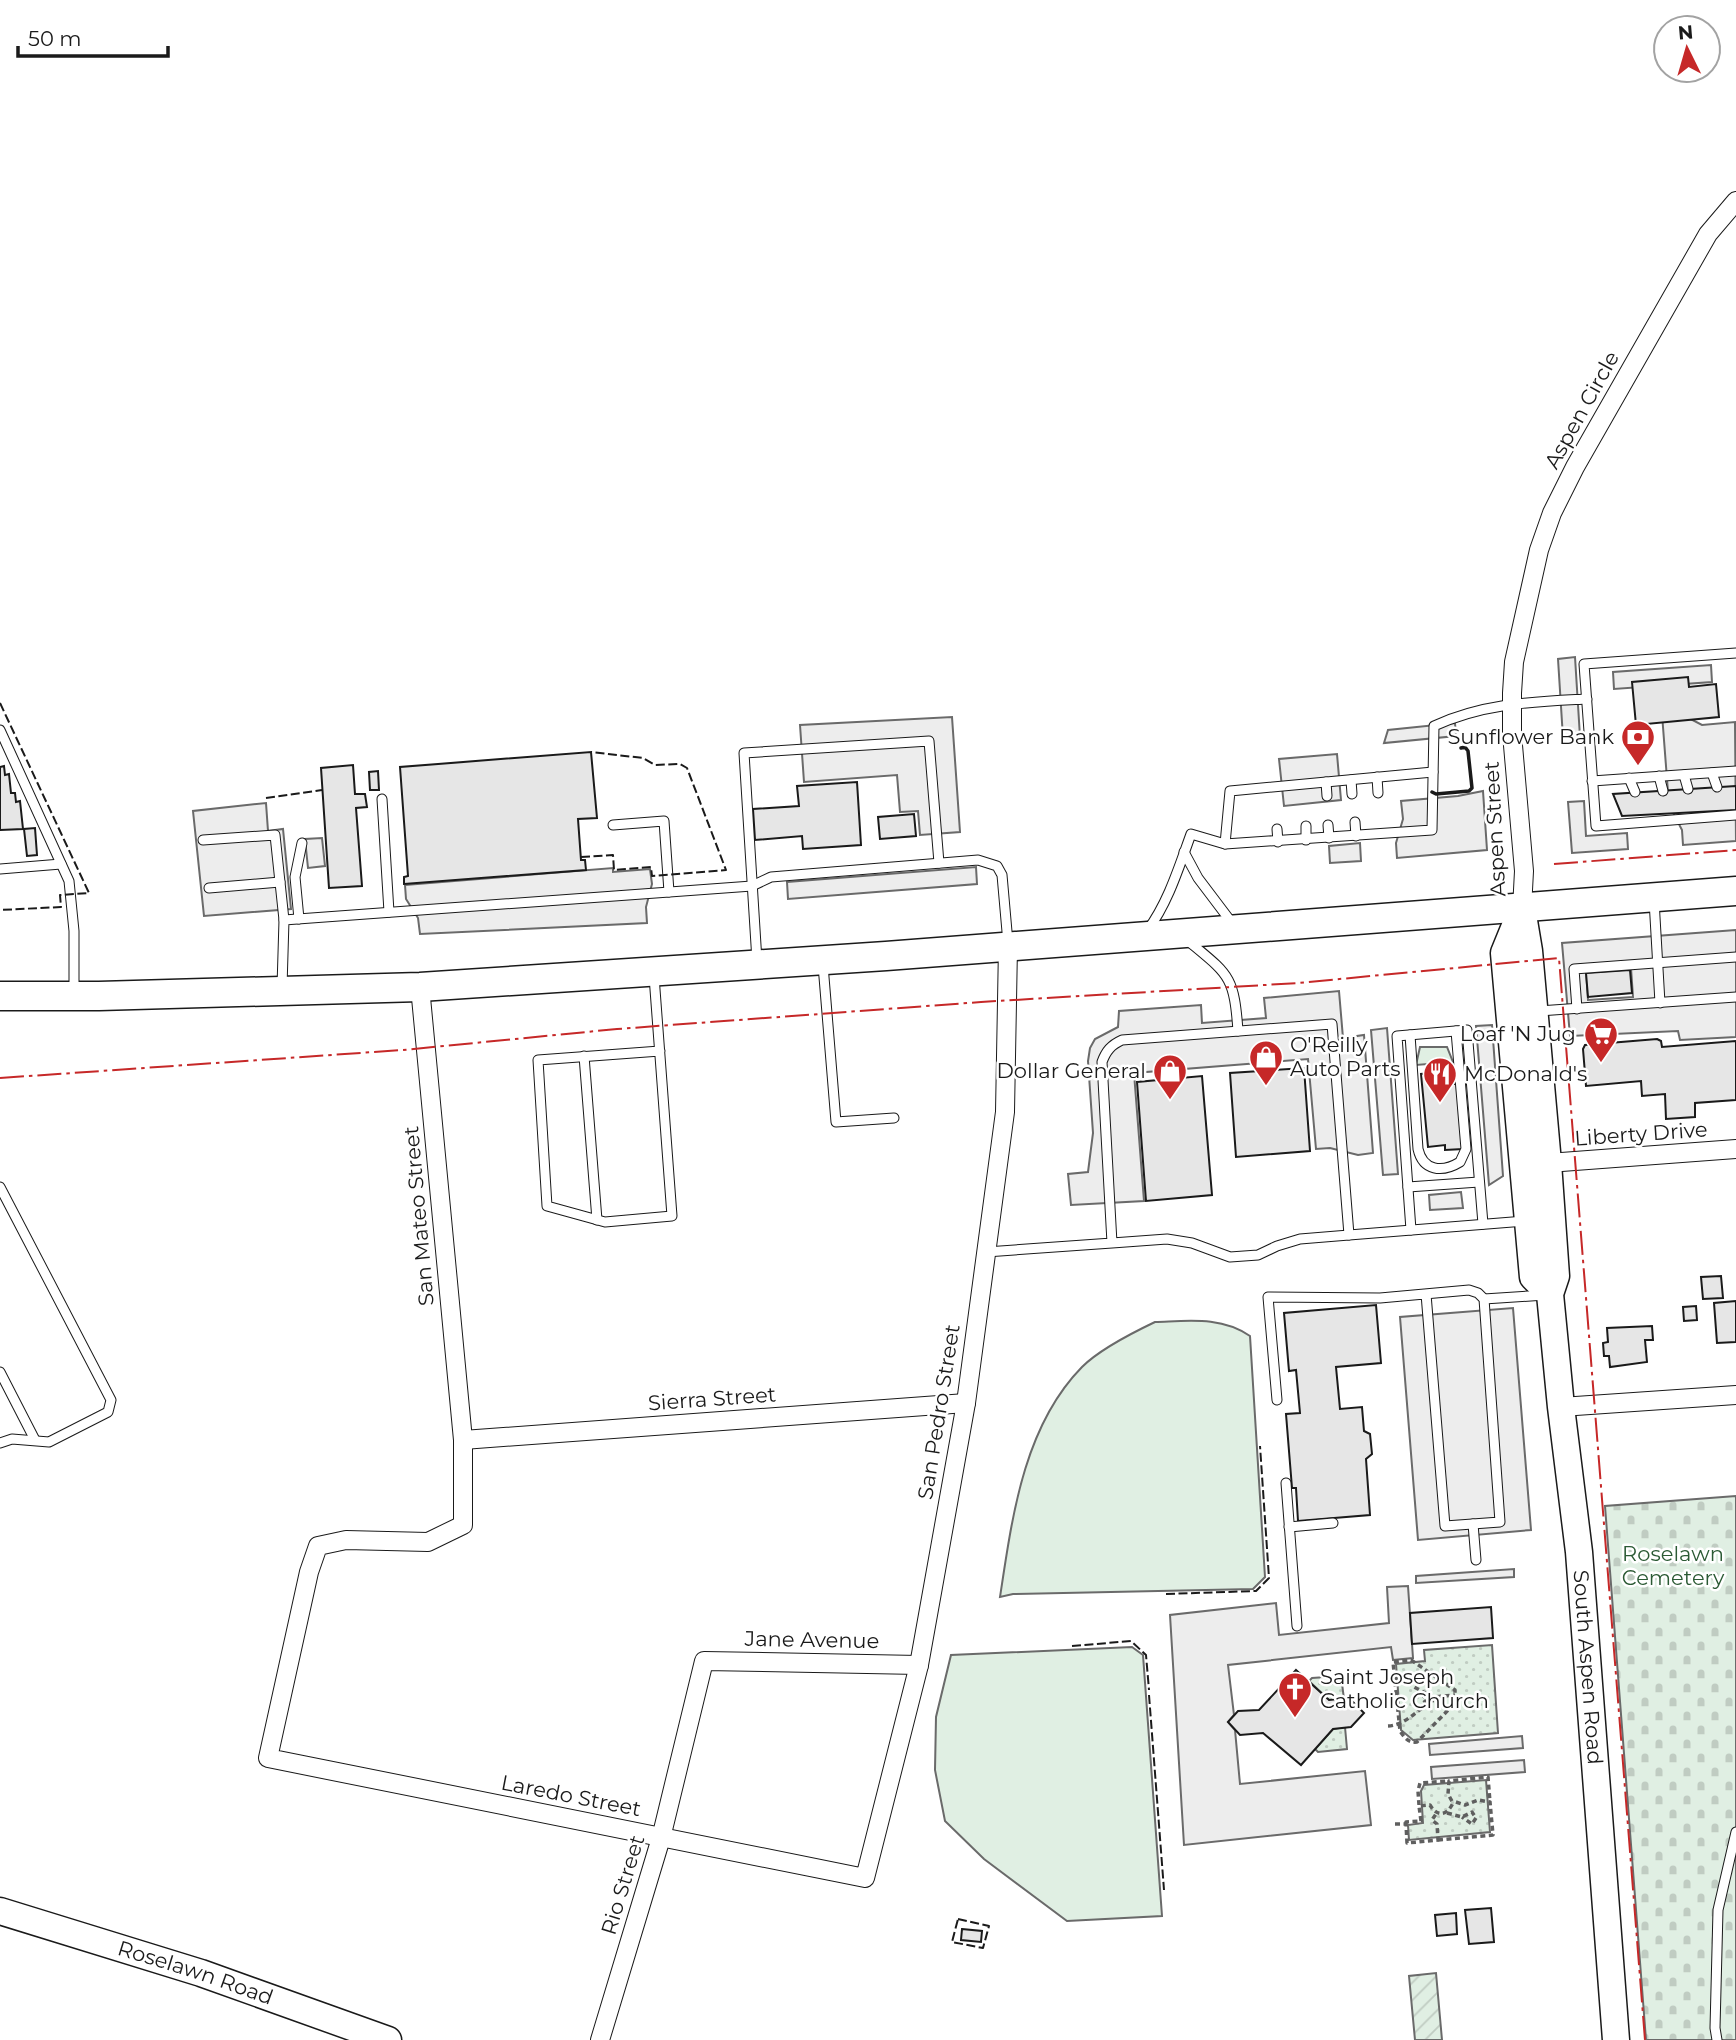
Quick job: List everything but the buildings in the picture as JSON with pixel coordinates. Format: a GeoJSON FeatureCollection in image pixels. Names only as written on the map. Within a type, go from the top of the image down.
{"type":"FeatureCollection","features":[{"type":"Feature","properties":{"kind":"main road"},"geometry":{"type":"LineString","coordinates":[[0,996],[420,987],[1522,909],[1736,891]]}},
{"type":"Feature","properties":{"kind":"street","name":"Aspen Circle"},"geometry":{"type":"LineString","coordinates":[[1514,663],[1539,550],[1552,513],[1575,467],[1708,234],[1736,201]]}},
{"type":"Feature","properties":{"kind":"street","name":"Aspen Street"},"geometry":{"type":"LineString","coordinates":[[1514,663],[1512,704],[1524,871],[1522,909]]}},
{"type":"Feature","properties":{"kind":"street","name":"South Aspen Road"},"geometry":{"type":"LineString","coordinates":[[1522,909],[1529,951],[1548,1163],[1540,1220]]}},
{"type":"Feature","properties":{"kind":"street","name":"South Aspen Road"},"geometry":{"type":"LineString","coordinates":[[1522,909],[1504,953],[1540,1220],[1556,1276],[1550,1294],[1560,1407],[1579,1552],[1616,2040]]}},
{"type":"Feature","properties":{"kind":"street","name":"San Pedro Street"},"geometry":{"type":"LineString","coordinates":[[864,1878],[919,1665],[966,1403],[1005,1112],[1008,946]]}},
{"type":"Feature","properties":{"kind":"street","name":"San Mateo Street"},"geometry":{"type":"LineString","coordinates":[[268,1758],[309,1572],[318,1546],[346,1540],[428,1542],[463,1525],[463,1440],[420,987]]}},
{"type":"Feature","properties":{"kind":"street","name":"Liberty Drive"},"geometry":{"type":"LineString","coordinates":[[1548,1163],[1736,1149]]}},
{"type":"Feature","properties":{"kind":"street"},"geometry":{"type":"LineString","coordinates":[[1560,1407],[1736,1395]]}},
{"type":"Feature","properties":{"kind":"street","name":"Sierra Street"},"geometry":{"type":"LineString","coordinates":[[463,1440],[966,1403]]}},
{"type":"Feature","properties":{"kind":"street","name":"Jane Avenue"},"geometry":{"type":"LineString","coordinates":[[704,1661],[919,1665]]}},
{"type":"Feature","properties":{"kind":"street","name":"Rio Street"},"geometry":{"type":"LineString","coordinates":[[600,2040],[661,1838],[704,1661]]}},
{"type":"Feature","properties":{"kind":"street","name":"Laredo Street"},"geometry":{"type":"LineString","coordinates":[[268,1758],[864,1878]]}},
{"type":"Feature","properties":{"kind":"street","name":"Roselawn Road"},"geometry":{"type":"LineString","coordinates":[[0,1910],[201,1973],[388,2040]]}},
{"type":"Feature","properties":{"kind":"lane"},"geometry":{"type":"LineString","coordinates":[[1729,814],[1647,818],[1596,825],[1584,664],[1736,653]]}},
{"type":"Feature","properties":{"kind":"lane"},"geometry":{"type":"LineString","coordinates":[[1144,935],[1157,918],[1191,834],[1226,844],[1432,830],[1434,726],[1462,713],[1512,704],[1587,699]]}},
{"type":"Feature","properties":{"kind":"lane"},"geometry":{"type":"LineString","coordinates":[[0,730],[69,881],[74,931],[74,996]]}},
{"type":"Feature","properties":{"kind":"lane"},"geometry":{"type":"LineString","coordinates":[[757,964],[744,753],[929,741],[939,863]]}},
{"type":"Feature","properties":{"kind":"lane"},"geometry":{"type":"LineString","coordinates":[[1592,781],[1736,771]]}},
{"type":"Feature","properties":{"kind":"lane"},"geometry":{"type":"LineString","coordinates":[[1226,844],[1230,791],[1433,772]]}},
{"type":"Feature","properties":{"kind":"lane"},"geometry":{"type":"LineString","coordinates":[[1712,773],[1717,787]]}},
{"type":"Feature","properties":{"kind":"lane"},"geometry":{"type":"LineString","coordinates":[[1684,775],[1688,789]]}},
{"type":"Feature","properties":{"kind":"lane"},"geometry":{"type":"LineString","coordinates":[[1658,776],[1663,790]]}},
{"type":"Feature","properties":{"kind":"lane"},"geometry":{"type":"LineString","coordinates":[[1377,777],[1378,793]]}},
{"type":"Feature","properties":{"kind":"lane"},"geometry":{"type":"LineString","coordinates":[[1629,778],[1635,792]]}},
{"type":"Feature","properties":{"kind":"lane"},"geometry":{"type":"LineString","coordinates":[[1351,780],[1352,794]]}},
{"type":"Feature","properties":{"kind":"lane"},"geometry":{"type":"LineString","coordinates":[[1326,782],[1327,796]]}},
{"type":"Feature","properties":{"kind":"lane"},"geometry":{"type":"LineString","coordinates":[[1305,784],[1305,797]]}},
{"type":"Feature","properties":{"kind":"lane"},"geometry":{"type":"LineString","coordinates":[[1274,787],[1275,800]]}},
{"type":"Feature","properties":{"kind":"lane"},"geometry":{"type":"LineString","coordinates":[[382,799],[389,912]]}},
{"type":"Feature","properties":{"kind":"lane"},"geometry":{"type":"LineString","coordinates":[[613,825],[664,821],[669,892]]}},
{"type":"Feature","properties":{"kind":"lane"},"geometry":{"type":"LineString","coordinates":[[1355,822],[1356,836]]}},
{"type":"Feature","properties":{"kind":"lane"},"geometry":{"type":"LineString","coordinates":[[1378,822],[1378,834]]}},
{"type":"Feature","properties":{"kind":"lane"},"geometry":{"type":"LineString","coordinates":[[1328,824],[1329,838]]}},
{"type":"Feature","properties":{"kind":"lane"},"geometry":{"type":"LineString","coordinates":[[1306,827],[1306,840]]}},
{"type":"Feature","properties":{"kind":"lane"},"geometry":{"type":"LineString","coordinates":[[1277,829],[1278,842]]}},
{"type":"Feature","properties":{"kind":"lane"},"geometry":{"type":"LineString","coordinates":[[203,840],[275,835],[284,920],[282,992]]}},
{"type":"Feature","properties":{"kind":"lane"},"geometry":{"type":"LineString","coordinates":[[299,919],[295,877],[302,843]]}},
{"type":"Feature","properties":{"kind":"lane"},"geometry":{"type":"LineString","coordinates":[[1184,852],[1198,878],[1238,929]]}},
{"type":"Feature","properties":{"kind":"lane"},"geometry":{"type":"LineString","coordinates":[[284,920],[752,886],[771,877],[978,860],[989,861],[997,866],[1002,875],[1008,946]]}},
{"type":"Feature","properties":{"kind":"lane"},"geometry":{"type":"LineString","coordinates":[[0,869],[61,864]]}},
{"type":"Feature","properties":{"kind":"lane"},"geometry":{"type":"LineString","coordinates":[[209,888],[280,883]]}},
{"type":"Feature","properties":{"kind":"lane"},"geometry":{"type":"LineString","coordinates":[[1654,897],[1660,1003]]}},
{"type":"Feature","properties":{"kind":"lane"},"geometry":{"type":"LineString","coordinates":[[1178,932],[1222,969],[1231,983],[1236,1002],[1238,1031]]}},
{"type":"Feature","properties":{"kind":"lane"},"geometry":{"type":"LineString","coordinates":[[1577,1009],[1574,969],[1736,957]]}},
{"type":"Feature","properties":{"kind":"lane"},"geometry":{"type":"LineString","coordinates":[[822,960],[835,1122],[894,1118]]}},
{"type":"Feature","properties":{"kind":"lane"},"geometry":{"type":"LineString","coordinates":[[654,971],[660,1051],[672,1216],[605,1222],[547,1206],[538,1059],[660,1051]]}},
{"type":"Feature","properties":{"kind":"lane"},"geometry":{"type":"LineString","coordinates":[[1535,1012],[1736,997]]}},
{"type":"Feature","properties":{"kind":"lane"},"geometry":{"type":"LineString","coordinates":[[1112,1243],[1102,1062],[1112,1045],[1122,1041],[1332,1024],[1349,1235]]}},
{"type":"Feature","properties":{"kind":"lane"},"geometry":{"type":"LineString","coordinates":[[1411,1230],[1397,1036],[1467,1030],[1483,1224]]}},
{"type":"Feature","properties":{"kind":"lane"},"geometry":{"type":"LineString","coordinates":[[1410,1035],[1420,1158],[1432,1168],[1442,1170],[1460,1162],[1466,1149],[1457,1031]]}},
{"type":"Feature","properties":{"kind":"lane"},"geometry":{"type":"LineString","coordinates":[[584,1056],[597,1220]]}},
{"type":"Feature","properties":{"kind":"lane"},"geometry":{"type":"LineString","coordinates":[[1408,1187],[1479,1182]]}},
{"type":"Feature","properties":{"kind":"lane"},"geometry":{"type":"LineString","coordinates":[[0,1187],[111,1400],[108,1412],[49,1442],[12,1438],[0,1443]]}},
{"type":"Feature","properties":{"kind":"lane"},"geometry":{"type":"LineString","coordinates":[[986,1252],[1167,1238],[1192,1243],[1230,1257],[1258,1255],[1300,1239],[1540,1220]]}},
{"type":"Feature","properties":{"kind":"lane"},"geometry":{"type":"LineString","coordinates":[[1277,1400],[1269,1297],[1380,1298],[1469,1290],[1478,1293],[1484,1299],[1500,1522],[1445,1526],[1426,1294]]}},
{"type":"Feature","properties":{"kind":"lane"},"geometry":{"type":"LineString","coordinates":[[1484,1299],[1550,1294]]}},
{"type":"Feature","properties":{"kind":"lane"},"geometry":{"type":"LineString","coordinates":[[0,1372],[35,1440]]}},
{"type":"Feature","properties":{"kind":"lane"},"geometry":{"type":"LineString","coordinates":[[1286,1483],[1297,1626]]}},
{"type":"Feature","properties":{"kind":"lane"},"geometry":{"type":"LineString","coordinates":[[1289,1527],[1333,1523]]}},
{"type":"Feature","properties":{"kind":"lane"},"geometry":{"type":"LineString","coordinates":[[1473,1524],[1476,1560]]}},
{"type":"Feature","properties":{"kind":"lane"},"geometry":{"type":"LineString","coordinates":[[1717,2040],[1718,1910],[1736,1832]]}},
{"type":"Feature","properties":{"kind":"path"},"geometry":{"type":"LineString","coordinates":[[1411,1660],[1455,1690],[1455,1703],[1418,1742],[1406,1741],[1400,1731],[1395,1679],[1393,1662],[1411,1660]]}},
{"type":"Feature","properties":{"kind":"path"},"geometry":{"type":"LineString","coordinates":[[1384,1679],[1404,1678],[1433,1697],[1455,1695]]}},
{"type":"Feature","properties":{"kind":"path"},"geometry":{"type":"LineString","coordinates":[[1426,1694],[1422,1698],[1427,1704]]}},
{"type":"Feature","properties":{"kind":"path"},"geometry":{"type":"LineString","coordinates":[[1388,1726],[1399,1725],[1421,1711],[1427,1704],[1432,1703],[1433,1697]]}},
{"type":"Feature","properties":{"kind":"path"},"geometry":{"type":"LineString","coordinates":[[1395,1824],[1421,1821],[1418,1791],[1420,1783],[1489,1777],[1493,1835],[1407,1843],[1406,1824]]}},
{"type":"Feature","properties":{"kind":"path"},"geometry":{"type":"LineString","coordinates":[[1449,1781],[1447,1794],[1452,1801],[1465,1805],[1478,1800],[1490,1802]]}},
{"type":"Feature","properties":{"kind":"path"},"geometry":{"type":"LineString","coordinates":[[1447,1812],[1452,1801]]}},
{"type":"Feature","properties":{"kind":"path"},"geometry":{"type":"LineString","coordinates":[[1419,1806],[1430,1805],[1436,1814]]}},
{"type":"Feature","properties":{"kind":"path"},"geometry":{"type":"LineString","coordinates":[[1438,1840],[1437,1824],[1432,1820],[1436,1814],[1447,1812],[1462,1817]]}},
{"type":"Feature","properties":{"kind":"green space"},"geometry":{"type":"Polygon","coordinates":[[[1420,1047],[1447,1047],[1453,1062],[1416,1065],[1420,1047]]]}},
{"type":"Feature","properties":{"kind":"green space"},"geometry":{"type":"Polygon","coordinates":[[[1155,1322],[1216,1323],[1228,1325],[1250,1336],[1265,1577],[1253,1589],[1013,1594],[1000,1597],[1023,1475],[1046,1417],[1062,1391],[1082,1367],[1117,1342],[1155,1322]]]}},
{"type":"Feature","properties":{"kind":"green space","name":"Roselawn Cemetery"},"geometry":{"type":"Polygon","coordinates":[[[1736,1496],[1736,2040],[1646,2040],[1605,1506],[1736,1496]]]}},
{"type":"Feature","properties":{"kind":"green space"},"geometry":{"type":"Polygon","coordinates":[[[1492,1645],[1498,1733],[1413,1740],[1401,1730],[1396,1664],[1425,1661],[1424,1650],[1492,1645]]]}},
{"type":"Feature","properties":{"kind":"green space"},"geometry":{"type":"Polygon","coordinates":[[[1132,1647],[1143,1655],[1162,1916],[1067,1921],[984,1859],[945,1821],[935,1770],[936,1717],[951,1655],[1132,1647]]]}},
{"type":"Feature","properties":{"kind":"green space"},"geometry":{"type":"Polygon","coordinates":[[[1341,1676],[1344,1699],[1329,1700],[1309,1681],[1312,1678],[1341,1676]]]}},
{"type":"Feature","properties":{"kind":"green space"},"geometry":{"type":"Polygon","coordinates":[[[1345,1727],[1347,1749],[1318,1752],[1315,1749],[1333,1729],[1345,1727]]]}},
{"type":"Feature","properties":{"kind":"green space"},"geometry":{"type":"Polygon","coordinates":[[[1486,1780],[1490,1832],[1409,1840],[1408,1825],[1423,1823],[1421,1791],[1424,1785],[1486,1780]]]}},
{"type":"Feature","properties":{"kind":"green space"},"geometry":{"type":"Polygon","coordinates":[[[1436,1973],[1442,2040],[1415,2040],[1409,1976],[1436,1973]]]}},
{"type":"Feature","properties":{"kind":"shaded area"},"geometry":{"type":"Polygon","coordinates":[[[1575,657],[1580,737],[1563,738],[1558,659],[1575,657]]]}},
{"type":"Feature","properties":{"kind":"shaded area"},"geometry":{"type":"Polygon","coordinates":[[[1711,665],[1712,682],[1614,689],[1613,672],[1711,665]]]}},
{"type":"Feature","properties":{"kind":"shaded area"},"geometry":{"type":"Polygon","coordinates":[[[1679,713],[1702,725],[1735,722],[1736,841],[1683,845],[1682,830],[1669,805],[1662,714],[1679,713]]]}},
{"type":"Feature","properties":{"kind":"shaded area"},"geometry":{"type":"Polygon","coordinates":[[[952,717],[960,832],[920,835],[918,811],[900,812],[897,775],[804,782],[800,725],[952,717]]]}},
{"type":"Feature","properties":{"kind":"shaded area"},"geometry":{"type":"Polygon","coordinates":[[[1455,723],[1456,736],[1384,743],[1388,730],[1455,723]]]}},
{"type":"Feature","properties":{"kind":"shaded area"},"geometry":{"type":"Polygon","coordinates":[[[1337,754],[1341,800],[1284,806],[1279,759],[1337,754]]]}},
{"type":"Feature","properties":{"kind":"shaded area"},"geometry":{"type":"Polygon","coordinates":[[[1483,791],[1487,850],[1397,858],[1396,843],[1403,819],[1401,801],[1483,791]]]}},
{"type":"Feature","properties":{"kind":"shaded area"},"geometry":{"type":"Polygon","coordinates":[[[1584,801],[1586,836],[1627,833],[1628,849],[1572,853],[1568,802],[1584,801]]]}},
{"type":"Feature","properties":{"kind":"shaded area"},"geometry":{"type":"Polygon","coordinates":[[[266,803],[268,831],[283,829],[291,909],[204,916],[193,811],[266,803]]]}},
{"type":"Feature","properties":{"kind":"shaded area"},"geometry":{"type":"Polygon","coordinates":[[[322,838],[325,866],[308,868],[305,839],[322,838]]]}},
{"type":"Feature","properties":{"kind":"shaded area"},"geometry":{"type":"Polygon","coordinates":[[[1360,843],[1361,861],[1330,863],[1329,846],[1360,843]]]}},
{"type":"Feature","properties":{"kind":"shaded area"},"geometry":{"type":"Polygon","coordinates":[[[976,867],[977,884],[788,899],[787,882],[976,867]]]}},
{"type":"Feature","properties":{"kind":"shaded area"},"geometry":{"type":"Polygon","coordinates":[[[613,868],[613,872],[650,869],[652,884],[646,907],[647,923],[420,934],[418,918],[406,899],[405,885],[613,868]]]}},
{"type":"Feature","properties":{"kind":"shaded area"},"geometry":{"type":"Polygon","coordinates":[[[1736,930],[1736,1037],[1680,1040],[1678,1031],[1570,1036],[1562,943],[1736,930]],[[1631,968],[1586,971],[1588,1000],[1633,997],[1631,968]]]}},
{"type":"Feature","properties":{"kind":"shaded area"},"geometry":{"type":"Polygon","coordinates":[[[1339,991],[1343,1038],[1364,1035],[1373,1153],[1358,1155],[1330,1148],[1316,1149],[1308,1059],[1134,1073],[1144,1201],[1071,1205],[1068,1174],[1088,1172],[1093,1133],[1088,1061],[1090,1048],[1095,1039],[1118,1027],[1119,1011],[1201,1005],[1202,1023],[1266,1018],[1264,998],[1339,991]]]}},
{"type":"Feature","properties":{"kind":"shaded area"},"geometry":{"type":"Polygon","coordinates":[[[1492,1025],[1503,1176],[1489,1185],[1476,1026],[1492,1025]]]}},
{"type":"Feature","properties":{"kind":"shaded area"},"geometry":{"type":"Polygon","coordinates":[[[1387,1028],[1398,1174],[1383,1175],[1371,1030],[1387,1028]]]}},
{"type":"Feature","properties":{"kind":"shaded area"},"geometry":{"type":"Polygon","coordinates":[[[1461,1192],[1463,1208],[1430,1210],[1429,1195],[1461,1192]]]}},
{"type":"Feature","properties":{"kind":"shaded area"},"geometry":{"type":"Polygon","coordinates":[[[1513,1308],[1531,1530],[1418,1540],[1400,1317],[1513,1308]]]}},
{"type":"Feature","properties":{"kind":"shaded area"},"geometry":{"type":"Polygon","coordinates":[[[1514,1569],[1514,1577],[1416,1583],[1416,1576],[1514,1569]]]}},
{"type":"Feature","properties":{"kind":"shaded area"},"geometry":{"type":"Polygon","coordinates":[[[1408,1586],[1413,1658],[1393,1660],[1391,1647],[1228,1665],[1234,1715],[1228,1722],[1235,1730],[1240,1784],[1365,1771],[1371,1825],[1184,1845],[1170,1615],[1276,1603],[1279,1635],[1389,1623],[1387,1587],[1408,1586]]]}},
{"type":"Feature","properties":{"kind":"shaded area"},"geometry":{"type":"Polygon","coordinates":[[[1522,1736],[1523,1748],[1430,1755],[1429,1744],[1522,1736]]]}},
{"type":"Feature","properties":{"kind":"shaded area"},"geometry":{"type":"Polygon","coordinates":[[[1524,1760],[1525,1772],[1432,1779],[1431,1767],[1524,1760]]]}},
{"type":"Feature","properties":{"kind":"fence"},"geometry":{"type":"LineString","coordinates":[[0,703],[89,893],[60,895],[61,907],[0,910]]}},
{"type":"Feature","properties":{"kind":"fence"},"geometry":{"type":"LineString","coordinates":[[581,857],[613,855],[614,870],[651,867],[652,876],[726,870],[687,768],[680,764],[655,765],[643,758],[591,752]]}},
{"type":"Feature","properties":{"kind":"fence"},"geometry":{"type":"LineString","coordinates":[[266,798],[322,790]]}},
{"type":"Feature","properties":{"kind":"fence"},"geometry":{"type":"LineString","coordinates":[[1166,1594],[1256,1591],[1269,1578],[1260,1446]]}},
{"type":"Feature","properties":{"kind":"fence"},"geometry":{"type":"LineString","coordinates":[[1072,1646],[1131,1641],[1146,1655],[1149,1690]]}},
{"type":"Feature","properties":{"kind":"fence"},"geometry":{"type":"LineString","coordinates":[[1149,1695],[1164,1890]]}},
{"type":"Feature","properties":{"kind":"fence"},"geometry":{"type":"LineString","coordinates":[[958,1919],[989,1926],[983,1948],[952,1942],[958,1919]]}},
{"type":"Feature","properties":{"kind":"wall"},"geometry":{"type":"LineString","coordinates":[[1432,792],[1436,794],[1469,791],[1472,788],[1468,751],[1465,747],[1461,748]]}},
{"type":"Feature","properties":{"kind":"power"},"geometry":{"type":"LineString","coordinates":[[1554,864],[1736,850]]}},
{"type":"Feature","properties":{"kind":"power"},"geometry":{"type":"LineString","coordinates":[[0,1078],[403,1050],[617,1029],[981,1002],[1298,983],[1559,958],[1645,2040]]}},
{"type":"Feature","properties":{"kind":"place","name":"Sunflower Bank"},"geometry":{"type":"Point","coordinates":[1638,767]}},
{"type":"Feature","properties":{"kind":"place","name":"Loaf 'N Jug"},"geometry":{"type":"Point","coordinates":[1601,1064]}},
{"type":"Feature","properties":{"kind":"place","name":"O'Reilly Auto Parts"},"geometry":{"type":"Point","coordinates":[1266,1087]}},
{"type":"Feature","properties":{"kind":"place","name":"Dollar General"},"geometry":{"type":"Point","coordinates":[1170,1101]}},
{"type":"Feature","properties":{"kind":"place","name":"McDonald's"},"geometry":{"type":"Point","coordinates":[1440,1104]}},
{"type":"Feature","properties":{"kind":"place","name":"Saint Joseph Catholic Church"},"geometry":{"type":"Point","coordinates":[1295,1719]}}]}
